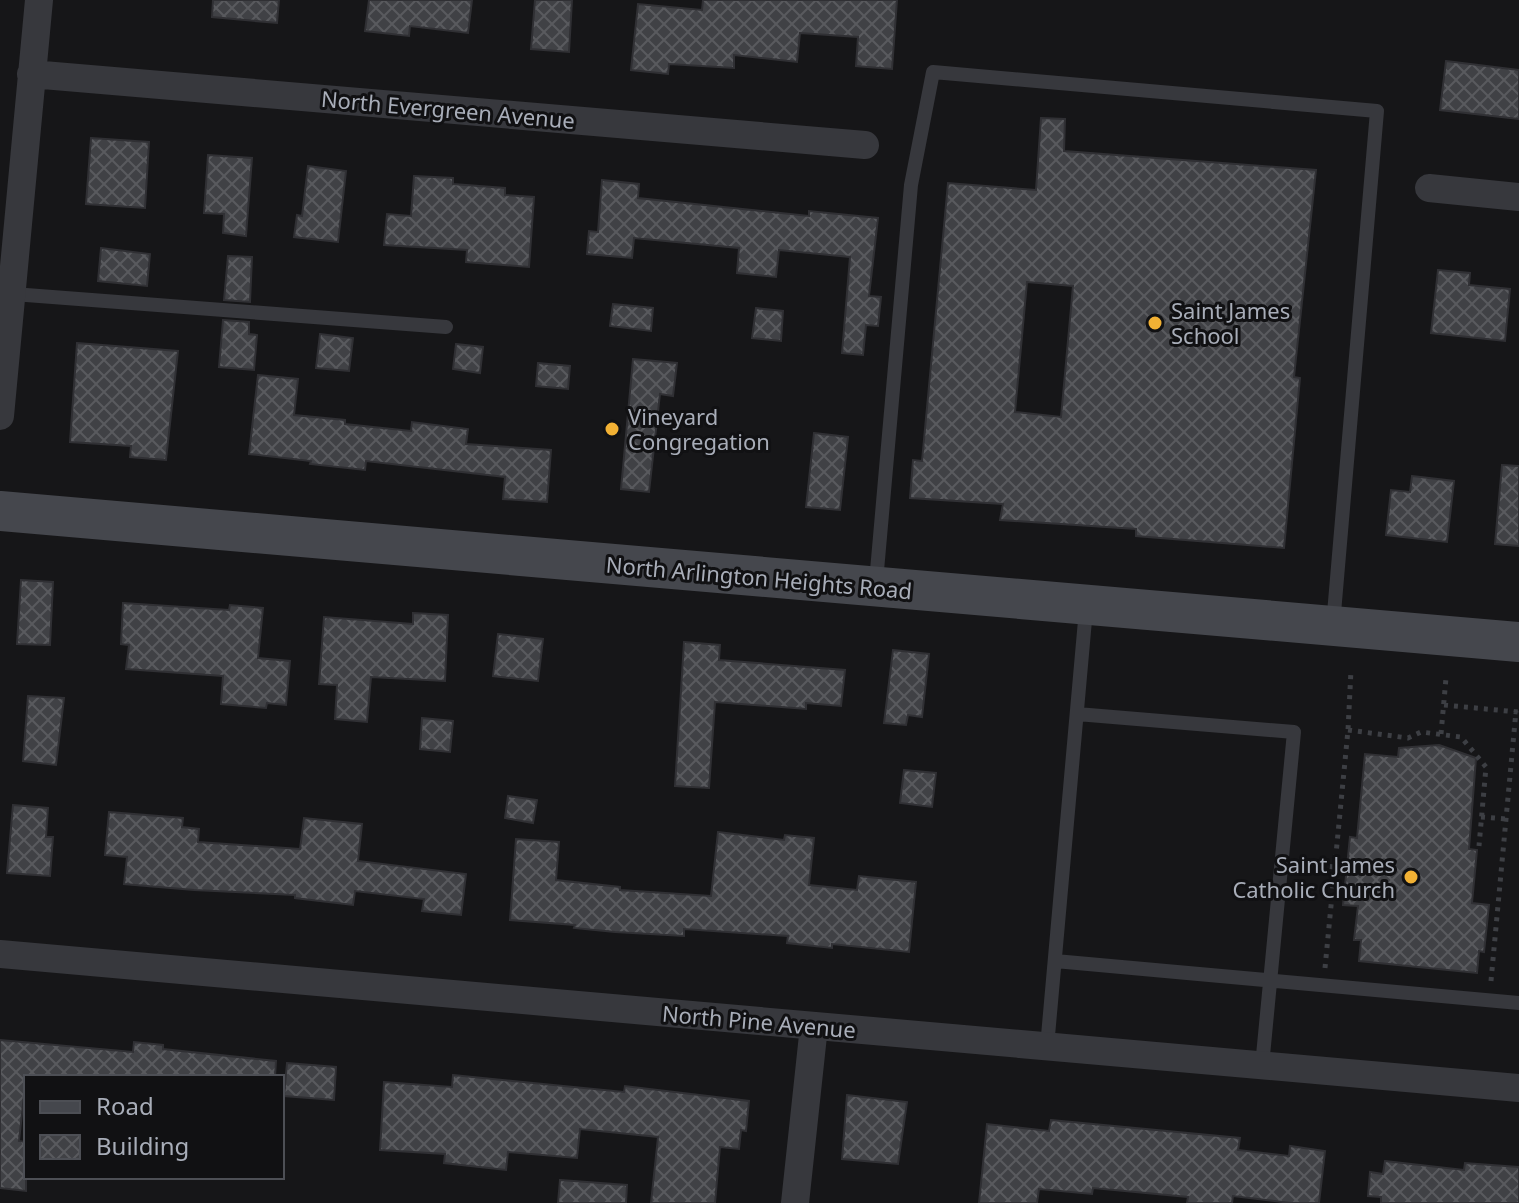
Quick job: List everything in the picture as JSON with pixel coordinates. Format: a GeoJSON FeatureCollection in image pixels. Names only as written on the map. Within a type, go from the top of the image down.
{"type":"FeatureCollection","features":[{"type":"Feature","properties":{"kind":"main road","name":"North Arlington Heights Road"},"geometry":{"type":"LineString","coordinates":[[0,511],[1519,642]]}},
{"type":"Feature","properties":{"kind":"street"},"geometry":{"type":"LineString","coordinates":[[0,416],[39,0]]}},
{"type":"Feature","properties":{"kind":"street","name":"North Evergreen Avenue"},"geometry":{"type":"LineString","coordinates":[[31,74],[865,145]]}},
{"type":"Feature","properties":{"kind":"street"},"geometry":{"type":"LineString","coordinates":[[1429,188],[1519,197]]}},
{"type":"Feature","properties":{"kind":"street","name":"North Pine Avenue"},"geometry":{"type":"LineString","coordinates":[[0,954],[1519,1088]]}},
{"type":"Feature","properties":{"kind":"street"},"geometry":{"type":"LineString","coordinates":[[795,1203],[814,1026]]}},
{"type":"Feature","properties":{"kind":"lane"},"geometry":{"type":"LineString","coordinates":[[876,587],[911,185],[933,72],[1377,111],[1333,626]]}},
{"type":"Feature","properties":{"kind":"lane"},"geometry":{"type":"LineString","coordinates":[[13,294],[446,327]]}},
{"type":"Feature","properties":{"kind":"lane"},"geometry":{"type":"LineString","coordinates":[[1047,1047],[1086,605]]}},
{"type":"Feature","properties":{"kind":"lane"},"geometry":{"type":"LineString","coordinates":[[1077,714],[1294,732],[1262,1066]]}},
{"type":"Feature","properties":{"kind":"lane"},"geometry":{"type":"LineString","coordinates":[[1055,961],[1519,1003]]}},
{"type":"Feature","properties":{"kind":"path"},"geometry":{"type":"LineString","coordinates":[[1324,986],[1351,670]]}},
{"type":"Feature","properties":{"kind":"path"},"geometry":{"type":"LineString","coordinates":[[1441,734],[1446,678]]}},
{"type":"Feature","properties":{"kind":"path"},"geometry":{"type":"LineString","coordinates":[[1444,705],[1518,712],[1490,1001]]}},
{"type":"Feature","properties":{"kind":"path"},"geometry":{"type":"LineString","coordinates":[[1348,730],[1408,738],[1421,732],[1461,737],[1486,767],[1479,846]]}},
{"type":"Feature","properties":{"kind":"path"},"geometry":{"type":"LineString","coordinates":[[1481,817],[1506,819]]}},
{"type":"Feature","properties":{"kind":"path"},"geometry":{"type":"LineString","coordinates":[[1282,863],[1335,867]]}},
{"type":"Feature","properties":{"kind":"building"},"geometry":{"type":"Polygon","coordinates":[[[213,0],[279,0],[277,23],[212,17],[213,0]]]}},
{"type":"Feature","properties":{"kind":"building"},"geometry":{"type":"Polygon","coordinates":[[[369,0],[472,0],[468,33],[410,26],[409,36],[365,31],[369,0]]]}},
{"type":"Feature","properties":{"kind":"building"},"geometry":{"type":"Polygon","coordinates":[[[535,0],[572,0],[569,52],[531,49],[535,0]]]}},
{"type":"Feature","properties":{"kind":"building"},"geometry":{"type":"Polygon","coordinates":[[[703,0],[897,0],[892,69],[856,66],[858,37],[800,33],[797,62],[734,55],[734,68],[669,64],[668,74],[631,70],[638,4],[702,10],[703,0]]]}},
{"type":"Feature","properties":{"kind":"building"},"geometry":{"type":"Polygon","coordinates":[[[1446,61],[1519,70],[1519,119],[1440,110],[1446,61]]]}},
{"type":"Feature","properties":{"kind":"building"},"geometry":{"type":"Polygon","coordinates":[[[1041,118],[1065,119],[1064,151],[1316,170],[1294,377],[1300,378],[1284,548],[1136,536],[1136,529],[1000,520],[1003,504],[910,498],[913,460],[922,461],[948,183],[1036,190],[1041,118]],[[1027,282],[1015,412],[1061,417],[1073,286],[1027,282]]]}},
{"type":"Feature","properties":{"kind":"building"},"geometry":{"type":"Polygon","coordinates":[[[91,138],[149,142],[145,208],[86,204],[91,138]]]}},
{"type":"Feature","properties":{"kind":"building"},"geometry":{"type":"Polygon","coordinates":[[[208,155],[252,158],[246,236],[223,233],[224,214],[204,213],[208,155]]]}},
{"type":"Feature","properties":{"kind":"building"},"geometry":{"type":"Polygon","coordinates":[[[308,166],[346,171],[338,242],[294,237],[297,215],[302,216],[308,166]]]}},
{"type":"Feature","properties":{"kind":"building"},"geometry":{"type":"Polygon","coordinates":[[[414,176],[453,178],[453,184],[505,188],[505,195],[534,197],[529,267],[466,262],[467,250],[384,245],[387,214],[411,216],[414,176]]]}},
{"type":"Feature","properties":{"kind":"building"},"geometry":{"type":"Polygon","coordinates":[[[602,180],[639,184],[638,198],[809,216],[809,211],[878,218],[869,296],[881,297],[878,326],[866,325],[863,355],[842,353],[850,257],[779,250],[776,277],[737,273],[739,248],[634,238],[632,258],[587,254],[589,231],[598,232],[602,180]]]}},
{"type":"Feature","properties":{"kind":"building"},"geometry":{"type":"Polygon","coordinates":[[[101,248],[150,254],[147,286],[98,281],[101,248]]]}},
{"type":"Feature","properties":{"kind":"building"},"geometry":{"type":"Polygon","coordinates":[[[228,256],[252,257],[250,302],[224,300],[228,256]]]}},
{"type":"Feature","properties":{"kind":"building"},"geometry":{"type":"Polygon","coordinates":[[[1438,270],[1470,273],[1469,285],[1510,289],[1505,341],[1431,333],[1438,270]]]}},
{"type":"Feature","properties":{"kind":"building"},"geometry":{"type":"Polygon","coordinates":[[[613,304],[653,308],[651,331],[610,326],[613,304]]]}},
{"type":"Feature","properties":{"kind":"building"},"geometry":{"type":"Polygon","coordinates":[[[756,308],[783,311],[781,341],[752,338],[756,308]]]}},
{"type":"Feature","properties":{"kind":"building"},"geometry":{"type":"Polygon","coordinates":[[[223,320],[249,322],[249,334],[257,335],[254,370],[219,367],[223,320]]]}},
{"type":"Feature","properties":{"kind":"building"},"geometry":{"type":"Polygon","coordinates":[[[320,334],[353,338],[349,371],[316,368],[320,334]]]}},
{"type":"Feature","properties":{"kind":"building"},"geometry":{"type":"Polygon","coordinates":[[[77,343],[178,351],[166,460],[130,457],[131,446],[70,442],[77,343]]]}},
{"type":"Feature","properties":{"kind":"building"},"geometry":{"type":"Polygon","coordinates":[[[456,344],[483,347],[480,373],[453,369],[456,344]]]}},
{"type":"Feature","properties":{"kind":"building"},"geometry":{"type":"Polygon","coordinates":[[[633,359],[677,363],[673,396],[660,394],[649,492],[621,489],[633,359]]]}},
{"type":"Feature","properties":{"kind":"building"},"geometry":{"type":"Polygon","coordinates":[[[538,363],[570,366],[568,389],[536,386],[538,363]]]}},
{"type":"Feature","properties":{"kind":"building"},"geometry":{"type":"Polygon","coordinates":[[[258,375],[298,379],[294,415],[411,431],[412,422],[468,429],[466,444],[551,450],[547,502],[503,499],[505,477],[366,461],[365,470],[249,454],[258,375]]]}},
{"type":"Feature","properties":{"kind":"building"},"geometry":{"type":"Polygon","coordinates":[[[814,433],[848,437],[840,510],[806,507],[814,433]]]}},
{"type":"Feature","properties":{"kind":"building"},"geometry":{"type":"Polygon","coordinates":[[[1502,465],[1519,466],[1519,546],[1495,544],[1502,465]]]}},
{"type":"Feature","properties":{"kind":"building"},"geometry":{"type":"Polygon","coordinates":[[[1412,476],[1454,481],[1447,542],[1386,535],[1391,490],[1410,492],[1412,476]]]}},
{"type":"Feature","properties":{"kind":"building"},"geometry":{"type":"Polygon","coordinates":[[[21,580],[53,582],[50,645],[17,644],[21,580]]]}},
{"type":"Feature","properties":{"kind":"building"},"geometry":{"type":"Polygon","coordinates":[[[123,603],[229,610],[230,605],[263,608],[258,658],[290,661],[286,705],[267,703],[266,708],[221,704],[223,676],[126,669],[129,645],[121,644],[123,603]]]}},
{"type":"Feature","properties":{"kind":"building"},"geometry":{"type":"Polygon","coordinates":[[[413,613],[448,615],[445,681],[371,677],[367,722],[335,719],[337,685],[319,684],[324,617],[413,624],[413,613]]]}},
{"type":"Feature","properties":{"kind":"building"},"geometry":{"type":"Polygon","coordinates":[[[498,634],[543,639],[538,681],[493,676],[498,634]]]}},
{"type":"Feature","properties":{"kind":"building"},"geometry":{"type":"Polygon","coordinates":[[[684,642],[720,645],[719,660],[845,670],[841,706],[806,703],[806,709],[715,702],[709,788],[675,786],[684,642]]]}},
{"type":"Feature","properties":{"kind":"building"},"geometry":{"type":"Polygon","coordinates":[[[893,650],[929,654],[922,717],[908,715],[906,725],[884,723],[893,650]]]}},
{"type":"Feature","properties":{"kind":"building"},"geometry":{"type":"Polygon","coordinates":[[[28,696],[64,698],[56,765],[23,761],[28,696]]]}},
{"type":"Feature","properties":{"kind":"building"},"geometry":{"type":"Polygon","coordinates":[[[422,718],[453,721],[450,752],[420,749],[422,718]]]}},
{"type":"Feature","properties":{"kind":"building","name":"Saint James Catholic Church"},"geometry":{"type":"Polygon","coordinates":[[[1439,745],[1476,758],[1469,849],[1477,850],[1472,903],[1489,905],[1484,952],[1479,951],[1477,973],[1359,961],[1361,940],[1354,940],[1358,906],[1343,905],[1350,837],[1357,838],[1365,754],[1398,757],[1399,748],[1439,745]]]}},
{"type":"Feature","properties":{"kind":"building"},"geometry":{"type":"Polygon","coordinates":[[[904,770],[936,773],[932,807],[900,803],[904,770]]]}},
{"type":"Feature","properties":{"kind":"building"},"geometry":{"type":"Polygon","coordinates":[[[508,796],[537,800],[533,823],[505,818],[508,796]]]}},
{"type":"Feature","properties":{"kind":"building"},"geometry":{"type":"Polygon","coordinates":[[[13,805],[48,808],[46,837],[53,837],[50,876],[7,873],[13,805]]]}},
{"type":"Feature","properties":{"kind":"building"},"geometry":{"type":"Polygon","coordinates":[[[109,812],[183,818],[182,827],[199,829],[198,842],[300,849],[304,818],[362,824],[358,861],[466,874],[461,915],[422,911],[424,899],[355,891],[353,905],[295,898],[295,895],[124,884],[127,857],[105,855],[109,812]]]}},
{"type":"Feature","properties":{"kind":"building"},"geometry":{"type":"Polygon","coordinates":[[[718,832],[784,840],[785,835],[814,838],[809,885],[857,890],[859,876],[916,882],[909,952],[787,943],[788,936],[684,929],[684,936],[510,920],[516,839],[559,842],[556,880],[620,887],[620,890],[711,896],[718,832]]]}},
{"type":"Feature","properties":{"kind":"building"},"geometry":{"type":"Polygon","coordinates":[[[0,1040],[133,1052],[134,1042],[163,1045],[163,1049],[276,1061],[275,1075],[24,1075],[19,1141],[24,1142],[26,1191],[0,1188],[0,1040]]]}},
{"type":"Feature","properties":{"kind":"building"},"geometry":{"type":"Polygon","coordinates":[[[287,1063],[336,1067],[334,1100],[284,1096],[287,1063]]]}},
{"type":"Feature","properties":{"kind":"building"},"geometry":{"type":"Polygon","coordinates":[[[453,1075],[624,1092],[625,1086],[749,1101],[746,1131],[741,1130],[739,1149],[720,1147],[715,1203],[651,1203],[658,1137],[580,1129],[577,1158],[508,1152],[506,1170],[444,1163],[445,1154],[380,1150],[384,1082],[452,1087],[453,1075]]]}},
{"type":"Feature","properties":{"kind":"building"},"geometry":{"type":"Polygon","coordinates":[[[847,1095],[907,1102],[898,1164],[842,1159],[847,1095]]]}},
{"type":"Feature","properties":{"kind":"building"},"geometry":{"type":"Polygon","coordinates":[[[1051,1120],[1240,1138],[1238,1150],[1289,1156],[1290,1146],[1325,1151],[1319,1203],[1233,1196],[1232,1203],[1187,1203],[1188,1197],[1093,1188],[1092,1194],[1039,1189],[1037,1203],[979,1203],[987,1124],[1049,1131],[1051,1120]]]}},
{"type":"Feature","properties":{"kind":"building"},"geometry":{"type":"Polygon","coordinates":[[[1385,1161],[1464,1170],[1465,1163],[1519,1167],[1519,1203],[1381,1203],[1381,1197],[1368,1196],[1370,1172],[1383,1174],[1385,1161]]]}},
{"type":"Feature","properties":{"kind":"building"},"geometry":{"type":"Polygon","coordinates":[[[560,1180],[627,1185],[626,1203],[558,1203],[560,1180]]]}},
{"type":"Feature","properties":{"kind":"place","name":"Saint James School"},"geometry":{"type":"Point","coordinates":[1155,323]}},
{"type":"Feature","properties":{"kind":"place","name":"Vineyard Congregation"},"geometry":{"type":"Point","coordinates":[612,429]}},
{"type":"Feature","properties":{"kind":"place","name":"Saint James Catholic Church"},"geometry":{"type":"Point","coordinates":[1411,877]}}]}
